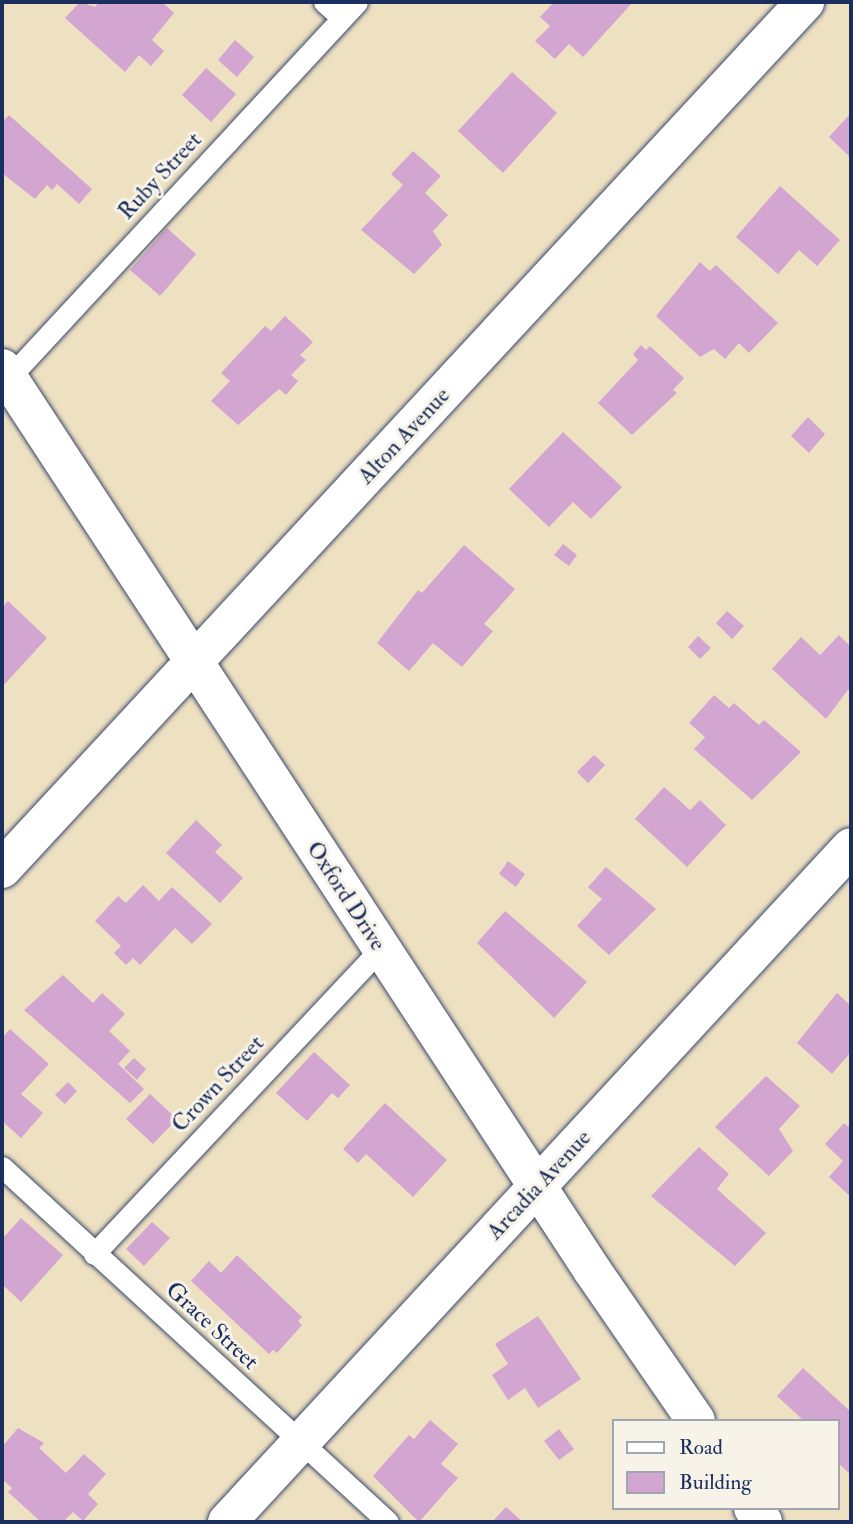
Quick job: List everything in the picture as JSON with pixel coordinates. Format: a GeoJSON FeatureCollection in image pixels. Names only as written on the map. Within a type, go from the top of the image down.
{"type":"FeatureCollection","features":[{"type":"Feature","properties":{"kind":"street","name":"Alton Avenue"},"geometry":{"type":"LineString","coordinates":[[2,869],[805,2]]}},
{"type":"Feature","properties":{"kind":"street","name":"Oxford Drive"},"geometry":{"type":"LineString","coordinates":[[4,377],[195,660],[380,949],[695,1419]]}},
{"type":"Feature","properties":{"kind":"street","name":"Arcadia Avenue"},"geometry":{"type":"LineString","coordinates":[[227,1522],[851,847]]}},
{"type":"Feature","properties":{"kind":"lane"},"geometry":{"type":"LineString","coordinates":[[324,2],[342,18]]}},
{"type":"Feature","properties":{"kind":"lane","name":"Ruby Street"},"geometry":{"type":"LineString","coordinates":[[4,377],[357,2]]}},
{"type":"Feature","properties":{"kind":"lane","name":"Crown Street"},"geometry":{"type":"LineString","coordinates":[[94,1254],[380,949]]}},
{"type":"Feature","properties":{"kind":"lane","name":"Grace Street"},"geometry":{"type":"LineString","coordinates":[[2,1167],[388,1522]]}},
{"type":"Feature","properties":{"kind":"building"},"geometry":{"type":"Polygon","coordinates":[[[80,2],[95,7],[99,2],[162,2],[174,13],[152,40],[164,51],[151,66],[139,55],[125,72],[65,18],[80,2]]]}},
{"type":"Feature","properties":{"kind":"building"},"geometry":{"type":"Polygon","coordinates":[[[554,2],[633,2],[583,57],[569,44],[555,59],[535,41],[550,26],[540,17],[554,2]]]}},
{"type":"Feature","properties":{"kind":"building"},"geometry":{"type":"Polygon","coordinates":[[[235,40],[254,57],[237,77],[218,60],[235,40]]]}},
{"type":"Feature","properties":{"kind":"building"},"geometry":{"type":"Polygon","coordinates":[[[206,68],[236,94],[211,122],[182,95],[206,68]]]}},
{"type":"Feature","properties":{"kind":"building"},"geometry":{"type":"Polygon","coordinates":[[[512,72],[557,113],[503,173],[458,131],[512,72]]]}},
{"type":"Feature","properties":{"kind":"building"},"geometry":{"type":"Polygon","coordinates":[[[851,113],[851,158],[829,137],[851,113]]]}},
{"type":"Feature","properties":{"kind":"building"},"geometry":{"type":"Polygon","coordinates":[[[9,115],[92,189],[79,204],[57,184],[52,190],[47,185],[35,199],[2,173],[2,122],[9,115]]]}},
{"type":"Feature","properties":{"kind":"building"},"geometry":{"type":"Polygon","coordinates":[[[413,151],[441,176],[425,193],[448,215],[433,231],[442,245],[414,274],[361,230],[403,185],[391,174],[413,151]]]}},
{"type":"Feature","properties":{"kind":"building"},"geometry":{"type":"Polygon","coordinates":[[[780,186],[840,240],[817,266],[799,250],[778,274],[736,237],[780,186]]]}},
{"type":"Feature","properties":{"kind":"building"},"geometry":{"type":"Polygon","coordinates":[[[167,228],[196,254],[160,296],[130,270],[167,228]]]}},
{"type":"Feature","properties":{"kind":"building"},"geometry":{"type":"Polygon","coordinates":[[[700,262],[710,271],[716,265],[778,323],[749,353],[739,343],[725,359],[714,349],[700,357],[656,316],[700,262]]]}},
{"type":"Feature","properties":{"kind":"building"},"geometry":{"type":"Polygon","coordinates":[[[285,316],[313,342],[300,355],[306,360],[291,375],[298,381],[286,395],[279,389],[238,425],[211,401],[230,381],[221,373],[265,326],[271,331],[285,316]]]}},
{"type":"Feature","properties":{"kind":"building"},"geometry":{"type":"Polygon","coordinates":[[[641,345],[646,350],[650,346],[684,378],[673,390],[677,393],[632,435],[598,403],[638,360],[633,354],[641,345]]]}},
{"type":"Feature","properties":{"kind":"building"},"geometry":{"type":"Polygon","coordinates":[[[808,417],[825,434],[809,453],[791,436],[808,417]]]}},
{"type":"Feature","properties":{"kind":"building"},"geometry":{"type":"Polygon","coordinates":[[[563,432],[622,487],[591,519],[573,502],[549,527],[509,489],[563,432]]]}},
{"type":"Feature","properties":{"kind":"building"},"geometry":{"type":"Polygon","coordinates":[[[563,544],[577,555],[569,566],[554,555],[563,544]]]}},
{"type":"Feature","properties":{"kind":"building"},"geometry":{"type":"Polygon","coordinates":[[[464,545],[515,589],[484,624],[493,631],[462,667],[433,643],[409,671],[377,643],[418,590],[422,593],[464,545]]]}},
{"type":"Feature","properties":{"kind":"building"},"geometry":{"type":"Polygon","coordinates":[[[8,601],[47,638],[2,687],[2,608],[8,601]]]}},
{"type":"Feature","properties":{"kind":"building"},"geometry":{"type":"Polygon","coordinates":[[[727,611],[744,626],[732,639],[716,623],[727,611]]]}},
{"type":"Feature","properties":{"kind":"building"},"geometry":{"type":"Polygon","coordinates":[[[839,635],[851,647],[851,686],[826,719],[772,669],[801,637],[820,655],[839,635]]]}},
{"type":"Feature","properties":{"kind":"building"},"geometry":{"type":"Polygon","coordinates":[[[698,636],[711,648],[700,659],[688,647],[698,636]]]}},
{"type":"Feature","properties":{"kind":"building"},"geometry":{"type":"Polygon","coordinates":[[[714,695],[729,708],[734,703],[759,725],[764,720],[801,752],[752,800],[694,749],[705,737],[689,723],[714,695]]]}},
{"type":"Feature","properties":{"kind":"building"},"geometry":{"type":"Polygon","coordinates":[[[594,755],[605,765],[588,783],[577,772],[594,755]]]}},
{"type":"Feature","properties":{"kind":"building"},"geometry":{"type":"Polygon","coordinates":[[[664,787],[690,810],[700,800],[726,825],[687,867],[635,819],[664,787]]]}},
{"type":"Feature","properties":{"kind":"building"},"geometry":{"type":"Polygon","coordinates":[[[196,820],[222,845],[215,852],[243,878],[220,903],[166,853],[196,820]]]}},
{"type":"Feature","properties":{"kind":"building"},"geometry":{"type":"Polygon","coordinates":[[[508,861],[525,874],[516,887],[499,874],[508,861]]]}},
{"type":"Feature","properties":{"kind":"building"},"geometry":{"type":"Polygon","coordinates":[[[606,867],[656,909],[609,955],[577,926],[602,899],[588,887],[606,867]]]}},
{"type":"Feature","properties":{"kind":"building"},"geometry":{"type":"Polygon","coordinates":[[[143,885],[159,901],[172,887],[212,924],[192,944],[175,928],[140,965],[133,958],[126,965],[114,953],[121,946],[95,921],[118,896],[126,903],[143,885]]]}},
{"type":"Feature","properties":{"kind":"building"},"geometry":{"type":"Polygon","coordinates":[[[505,911],[587,982],[554,1018],[477,943],[505,911]]]}},
{"type":"Feature","properties":{"kind":"building"},"geometry":{"type":"Polygon","coordinates":[[[63,975],[93,1003],[102,993],[125,1014],[109,1031],[130,1051],[118,1064],[144,1089],[130,1103],[24,1010],[63,975]]]}},
{"type":"Feature","properties":{"kind":"building"},"geometry":{"type":"Polygon","coordinates":[[[837,993],[851,1006],[851,1052],[832,1074],[797,1043],[837,993]]]}},
{"type":"Feature","properties":{"kind":"building"},"geometry":{"type":"Polygon","coordinates":[[[10,1029],[49,1064],[21,1094],[43,1113],[21,1138],[2,1121],[2,1038],[10,1029]]]}},
{"type":"Feature","properties":{"kind":"building"},"geometry":{"type":"Polygon","coordinates":[[[314,1052],[350,1085],[338,1098],[332,1093],[307,1121],[276,1093],[314,1052]]]}},
{"type":"Feature","properties":{"kind":"building"},"geometry":{"type":"Polygon","coordinates":[[[134,1058],[146,1069],[137,1080],[124,1068],[134,1058]]]}},
{"type":"Feature","properties":{"kind":"building"},"geometry":{"type":"Polygon","coordinates":[[[766,1076],[800,1106],[779,1129],[793,1151],[769,1176],[715,1127],[766,1076]]]}},
{"type":"Feature","properties":{"kind":"building"},"geometry":{"type":"Polygon","coordinates":[[[68,1082],[77,1091],[65,1104],[55,1095],[68,1082]]]}},
{"type":"Feature","properties":{"kind":"building"},"geometry":{"type":"Polygon","coordinates":[[[150,1094],[177,1119],[153,1144],[126,1119],[150,1094]]]}},
{"type":"Feature","properties":{"kind":"building"},"geometry":{"type":"Polygon","coordinates":[[[385,1103],[447,1160],[413,1197],[366,1154],[358,1163],[343,1149],[385,1103]]]}},
{"type":"Feature","properties":{"kind":"building"},"geometry":{"type":"Polygon","coordinates":[[[844,1123],[851,1129],[851,1197],[829,1177],[843,1161],[825,1144],[844,1123]]]}},
{"type":"Feature","properties":{"kind":"building"},"geometry":{"type":"Polygon","coordinates":[[[699,1147],[729,1174],[717,1189],[766,1233],[735,1266],[651,1196],[699,1147]]]}},
{"type":"Feature","properties":{"kind":"building"},"geometry":{"type":"Polygon","coordinates":[[[21,1218],[63,1255],[21,1302],[2,1284],[2,1239],[21,1218]]]}},
{"type":"Feature","properties":{"kind":"building"},"geometry":{"type":"Polygon","coordinates":[[[152,1222],[170,1238],[144,1266],[126,1249],[152,1222]]]}},
{"type":"Feature","properties":{"kind":"building"},"geometry":{"type":"Polygon","coordinates":[[[237,1255],[302,1317],[298,1321],[302,1325],[277,1353],[273,1350],[269,1354],[191,1281],[209,1261],[221,1273],[237,1255]]]}},
{"type":"Feature","properties":{"kind":"building"},"geometry":{"type":"Polygon","coordinates":[[[538,1316],[581,1379],[538,1408],[525,1388],[508,1400],[492,1375],[508,1364],[495,1344],[538,1316]]]}},
{"type":"Feature","properties":{"kind":"building"},"geometry":{"type":"Polygon","coordinates":[[[803,1368],[851,1412],[851,1475],[839,1464],[839,1419],[802,1419],[777,1396],[803,1368]]]}},
{"type":"Feature","properties":{"kind":"building"},"geometry":{"type":"Polygon","coordinates":[[[430,1420],[458,1444],[441,1464],[458,1478],[419,1522],[373,1476],[409,1435],[414,1439],[430,1420]]]}},
{"type":"Feature","properties":{"kind":"building"},"geometry":{"type":"Polygon","coordinates":[[[18,1428],[44,1443],[39,1448],[66,1473],[84,1454],[106,1474],[88,1494],[98,1504],[83,1521],[73,1512],[63,1522],[41,1522],[8,1492],[12,1488],[2,1479],[2,1447],[18,1428]]]}},
{"type":"Feature","properties":{"kind":"building"},"geometry":{"type":"Polygon","coordinates":[[[559,1429],[574,1449],[559,1460],[544,1441],[559,1429]]]}},
{"type":"Feature","properties":{"kind":"building"},"geometry":{"type":"Polygon","coordinates":[[[506,1507],[523,1522],[492,1522],[506,1507]]]}}]}
